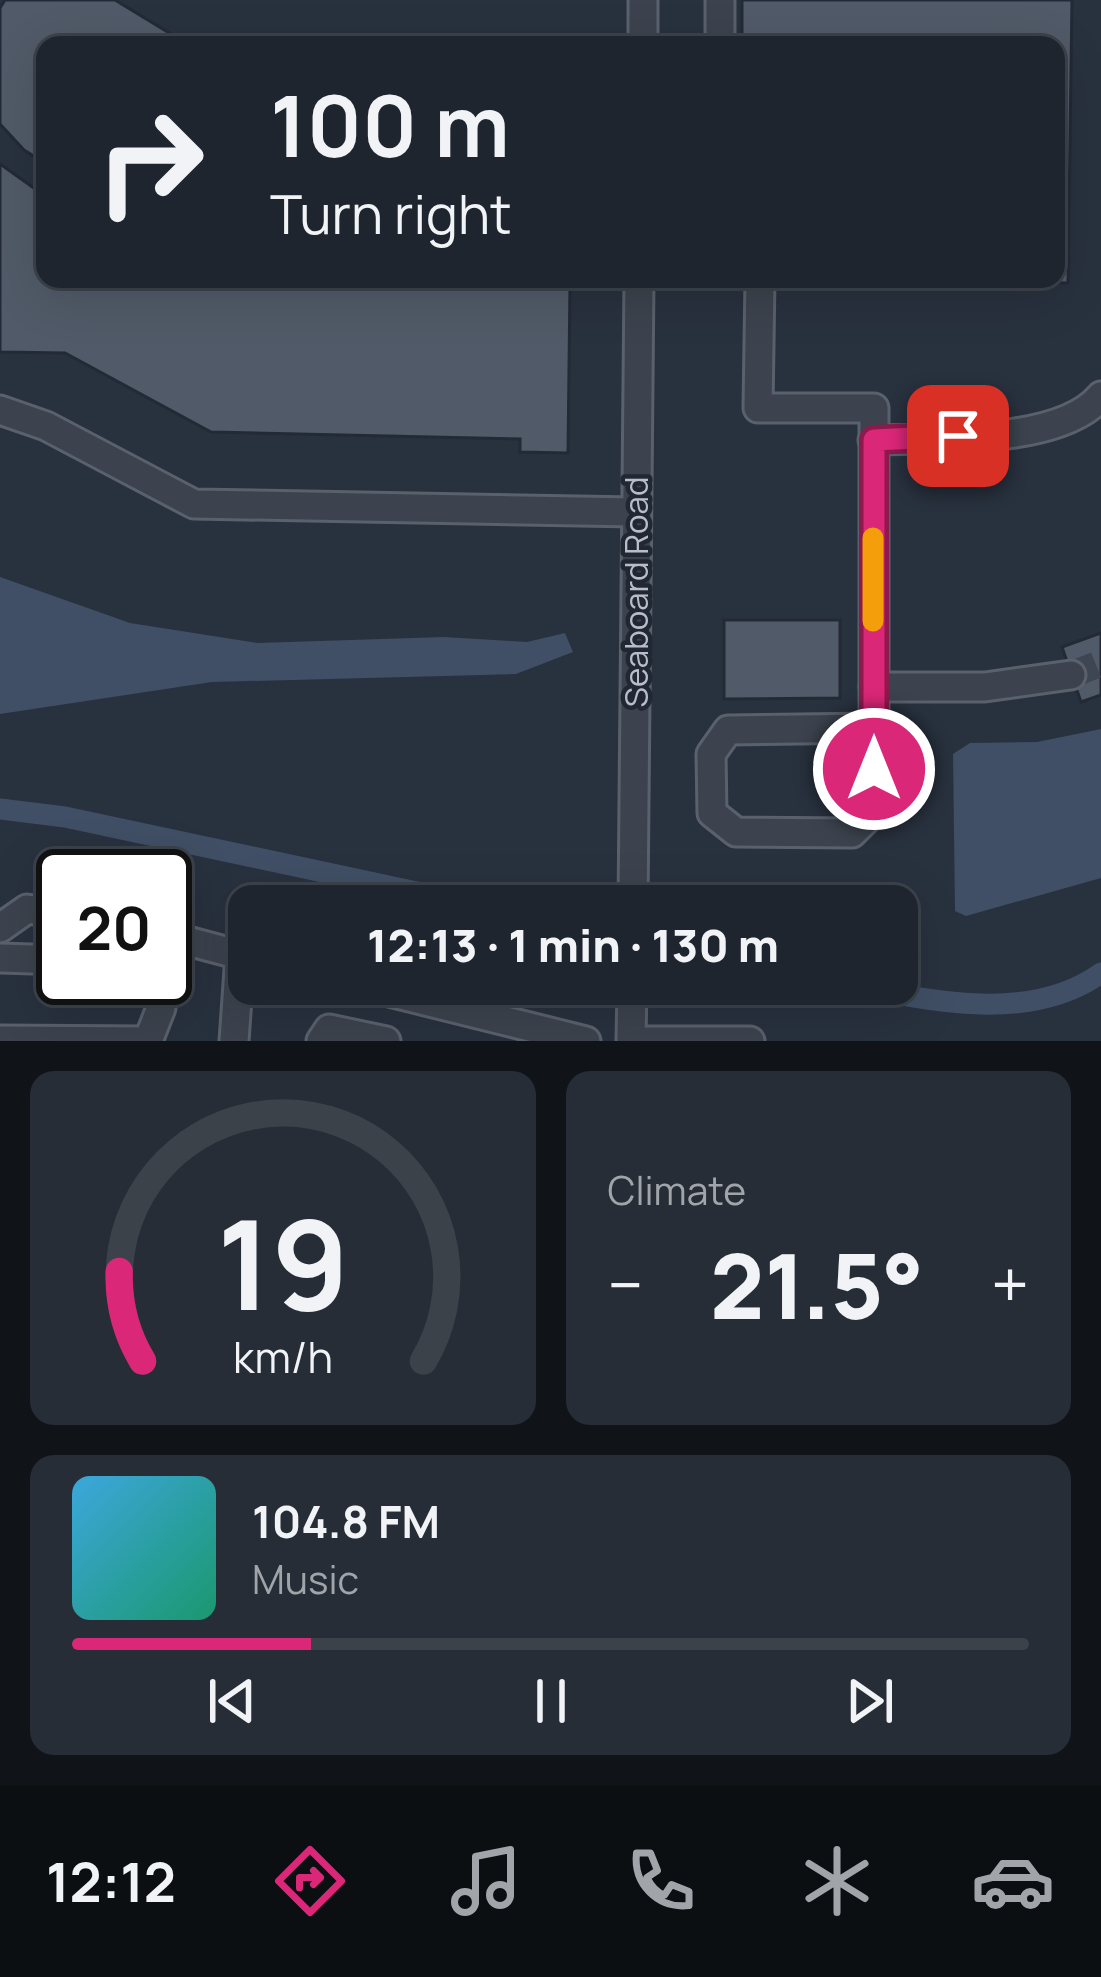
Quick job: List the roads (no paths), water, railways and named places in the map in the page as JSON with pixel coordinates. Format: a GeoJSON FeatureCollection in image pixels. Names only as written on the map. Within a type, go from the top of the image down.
{"type":"FeatureCollection","features":[{"type":"Feature","properties":{"kind":"street"},"geometry":{"type":"LineString","coordinates":[[643,36],[644,0]]}},
{"type":"Feature","properties":{"kind":"street"},"geometry":{"type":"LineString","coordinates":[[720,0],[720,36]]}},
{"type":"Feature","properties":{"kind":"street","name":"Seaboard Road"},"geometry":{"type":"LineString","coordinates":[[633,885],[639,288]]}},
{"type":"Feature","properties":{"kind":"street"},"geometry":{"type":"LineString","coordinates":[[760,288],[758,407],[874,408],[874,440],[874,687],[874,728],[874,811],[852,833],[736,832],[712,812],[711,754],[728,730],[874,728]]}},
{"type":"Feature","properties":{"kind":"street"},"geometry":{"type":"LineString","coordinates":[[874,440],[1050,427],[1086,414],[1101,396]]}},
{"type":"Feature","properties":{"kind":"street"},"geometry":{"type":"LineString","coordinates":[[0,410],[46,426],[194,505],[635,512]]}},
{"type":"Feature","properties":{"kind":"street"},"geometry":{"type":"LineString","coordinates":[[874,687],[985,687],[1072,675]]}},
{"type":"Feature","properties":{"kind":"street"},"geometry":{"type":"LineString","coordinates":[[0,928],[27,910],[36,911]]}},
{"type":"Feature","properties":{"kind":"street"},"geometry":{"type":"LineString","coordinates":[[192,942],[228,952]]}},
{"type":"Feature","properties":{"kind":"street"},"geometry":{"type":"LineString","coordinates":[[0,958],[36,959]]}},
{"type":"Feature","properties":{"kind":"street"},"geometry":{"type":"LineString","coordinates":[[0,1040],[148,1041],[160,1005]]}},
{"type":"Feature","properties":{"kind":"street"},"geometry":{"type":"LineString","coordinates":[[234,1041],[238,1005]]}},
{"type":"Feature","properties":{"kind":"street"},"geometry":{"type":"LineString","coordinates":[[441,1005],[586,1041]]}},
{"type":"Feature","properties":{"kind":"street"},"geometry":{"type":"LineString","coordinates":[[631,1041],[632,1005]]}},
{"type":"Feature","properties":{"kind":"street"},"geometry":{"type":"LineString","coordinates":[[321,1041],[329,1029],[386,1041]]}},
{"type":"Feature","properties":{"kind":"street"},"geometry":{"type":"LineString","coordinates":[[648,1041],[750,1041]]}},
{"type":"Feature","properties":{"kind":"water"},"geometry":{"type":"Polygon","coordinates":[[[0,577],[130,623],[257,643],[444,637],[527,642],[565,633],[573,652],[516,674],[212,682],[0,714],[0,577]]]}},
{"type":"Feature","properties":{"kind":"water"},"geometry":{"type":"Polygon","coordinates":[[[1101,729],[1101,878],[966,916],[955,911],[953,754],[970,743],[1037,742],[1101,729]]]}},
{"type":"Feature","properties":{"kind":"waterway"},"geometry":{"type":"LineString","coordinates":[[0,809],[65,817],[384,885]]}},
{"type":"Feature","properties":{"kind":"waterway"},"geometry":{"type":"LineString","coordinates":[[918,998],[978,1004],[1043,999],[1101,973]]}},
{"type":"Feature","properties":{"kind":"tunnel"},"geometry":{"type":"LineString","coordinates":[[1071,675],[1101,663]]}}]}
